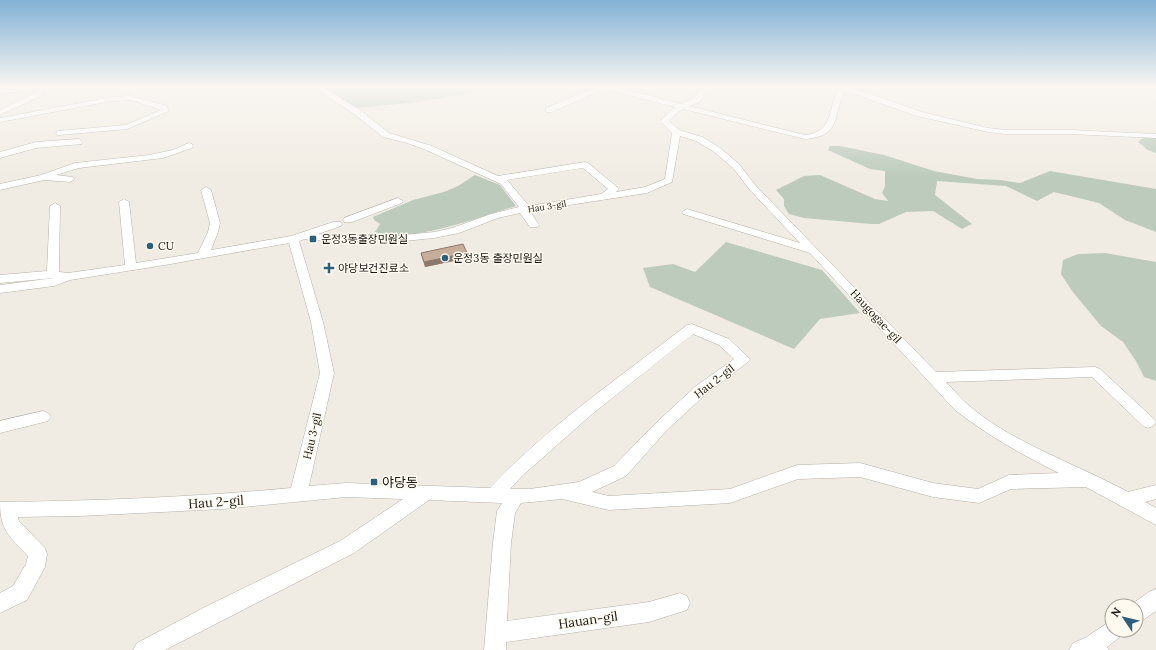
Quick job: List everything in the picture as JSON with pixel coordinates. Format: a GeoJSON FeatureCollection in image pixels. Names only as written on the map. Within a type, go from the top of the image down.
{"type":"FeatureCollection","features":[{"type":"Feature","properties":{"kind":"street"},"geometry":{"type":"LineString","coordinates":[[0,120],[20,116]]}},
{"type":"Feature","properties":{"kind":"street"},"geometry":{"type":"LineString","coordinates":[[60,132],[127,127],[152,116]]}},
{"type":"Feature","properties":{"kind":"street"},"geometry":{"type":"LineString","coordinates":[[362,116],[386,135],[410,141],[429,148],[504,182],[526,209],[524,212],[534,225]]}},
{"type":"Feature","properties":{"kind":"street"},"geometry":{"type":"LineString","coordinates":[[669,116],[664,121],[676,132]]}},
{"type":"Feature","properties":{"kind":"street"},"geometry":{"type":"LineString","coordinates":[[719,116],[805,137],[816,137],[822,134],[830,126],[833,116]]}},
{"type":"Feature","properties":{"kind":"street"},"geometry":{"type":"LineString","coordinates":[[930,116],[994,131],[1070,132],[1156,136]]}},
{"type":"Feature","properties":{"kind":"street","name":"Hau 3-gil"},"geometry":{"type":"LineString","coordinates":[[350,238],[413,238],[448,232],[495,216],[526,209],[647,190],[668,180],[676,132]]}},
{"type":"Feature","properties":{"kind":"street","name":"Haugogae-gil"},"geometry":{"type":"LineString","coordinates":[[676,132],[699,139],[716,149],[731,162],[753,188],[814,250],[960,406],[1001,436],[1088,480],[1156,517]]}},
{"type":"Feature","properties":{"kind":"street"},"geometry":{"type":"LineString","coordinates":[[0,155],[36,145],[79,142]]}},
{"type":"Feature","properties":{"kind":"street"},"geometry":{"type":"LineString","coordinates":[[44,178],[62,169],[79,165],[158,156],[174,153],[189,146]]}},
{"type":"Feature","properties":{"kind":"street"},"geometry":{"type":"LineString","coordinates":[[496,179],[586,165],[614,189],[604,197]]}},
{"type":"Feature","properties":{"kind":"street"},"geometry":{"type":"LineString","coordinates":[[0,187],[44,178],[70,179]]}},
{"type":"Feature","properties":{"kind":"street"},"geometry":{"type":"LineString","coordinates":[[203,255],[213,232],[215,223],[206,190]]}},
{"type":"Feature","properties":{"kind":"street"},"geometry":{"type":"LineString","coordinates":[[348,220],[398,201]]}},
{"type":"Feature","properties":{"kind":"street"},"geometry":{"type":"LineString","coordinates":[[124,202],[131,267]]}},
{"type":"Feature","properties":{"kind":"street"},"geometry":{"type":"LineString","coordinates":[[53,274],[55,206]]}},
{"type":"Feature","properties":{"kind":"street"},"geometry":{"type":"LineString","coordinates":[[377,210],[366,226],[378,238]]}},
{"type":"Feature","properties":{"kind":"street"},"geometry":{"type":"LineString","coordinates":[[687,212],[814,250]]}},
{"type":"Feature","properties":{"kind":"street"},"geometry":{"type":"LineString","coordinates":[[0,284],[68,277],[203,255],[297,237],[337,224]]}},
{"type":"Feature","properties":{"kind":"street"},"geometry":{"type":"LineString","coordinates":[[297,237],[338,238]]}},
{"type":"Feature","properties":{"kind":"street","name":"Hau 3-gil"},"geometry":{"type":"LineString","coordinates":[[297,237],[317,322],[327,373],[298,495]]}},
{"type":"Feature","properties":{"kind":"street"},"geometry":{"type":"LineString","coordinates":[[0,279],[53,274],[68,277]]}},
{"type":"Feature","properties":{"kind":"street"},"geometry":{"type":"LineString","coordinates":[[0,289],[54,282],[68,277]]}},
{"type":"Feature","properties":{"kind":"street","name":"Hau 2-gil"},"geometry":{"type":"LineString","coordinates":[[0,603],[20,593],[35,567],[38,554],[12,526],[3,510],[80,509],[207,503],[346,490],[516,496],[530,496],[581,489],[620,471],[661,427],[690,401],[743,359],[724,342],[692,328],[586,412],[516,471],[494,495]]}},
{"type":"Feature","properties":{"kind":"street"},"geometry":{"type":"LineString","coordinates":[[934,377],[1095,372],[1148,422]]}},
{"type":"Feature","properties":{"kind":"street"},"geometry":{"type":"LineString","coordinates":[[0,428],[43,417]]}},
{"type":"Feature","properties":{"kind":"street"},"geometry":{"type":"LineString","coordinates":[[561,492],[609,503],[730,496],[797,472],[860,470],[933,490],[979,496],[1009,482],[1039,480],[1088,480]]}},
{"type":"Feature","properties":{"kind":"street"},"geometry":{"type":"LineString","coordinates":[[1126,500],[1156,492]]}},
{"type":"Feature","properties":{"kind":"street"},"geometry":{"type":"LineString","coordinates":[[144,650],[212,614],[347,547],[426,493]]}},
{"type":"Feature","properties":{"kind":"street","name":"Hauan-gil"},"geometry":{"type":"LineString","coordinates":[[516,496],[506,512],[502,543],[495,641],[649,612],[680,603]]}},
{"type":"Feature","properties":{"kind":"street"},"geometry":{"type":"LineString","coordinates":[[1144,607],[1156,599]]}},
{"type":"Feature","properties":{"kind":"street"},"geometry":{"type":"LineString","coordinates":[[1090,648],[1104,637]]}},
{"type":"Feature","properties":{"kind":"green space"},"geometry":{"type":"Polygon","coordinates":[[[1144,137],[1156,138],[1156,153],[1148,150],[1138,142],[1144,137]]]}},
{"type":"Feature","properties":{"kind":"green space"},"geometry":{"type":"Polygon","coordinates":[[[830,146],[840,146],[884,155],[934,171],[977,179],[1020,183],[1050,171],[1156,189],[1156,232],[1125,220],[1099,203],[1054,192],[1037,201],[1006,186],[937,181],[935,195],[972,224],[962,229],[933,211],[906,212],[879,224],[804,218],[789,214],[784,206],[784,199],[776,190],[804,176],[820,175],[875,199],[888,201],[882,193],[885,186],[885,171],[870,169],[828,150],[830,146]]]}},
{"type":"Feature","properties":{"kind":"green space"},"geometry":{"type":"Polygon","coordinates":[[[475,175],[500,185],[516,206],[445,228],[425,232],[406,235],[389,235],[375,232],[380,224],[374,220],[373,217],[413,200],[444,192],[458,186],[475,175]]]}},
{"type":"Feature","properties":{"kind":"green space"},"geometry":{"type":"Polygon","coordinates":[[[726,242],[822,270],[860,313],[820,319],[794,349],[650,287],[643,268],[673,264],[695,272],[726,242]]]}},
{"type":"Feature","properties":{"kind":"green space"},"geometry":{"type":"Polygon","coordinates":[[[1105,253],[1156,262],[1156,381],[1144,377],[1136,361],[1123,342],[1101,326],[1072,291],[1061,274],[1063,260],[1078,254],[1105,253]]]}},
{"type":"Feature","properties":{"kind":"building"},"geometry":{"type":"Polygon","coordinates":[[[463,244],[467,253],[424,262],[421,253],[463,244]]]}},
{"type":"Feature","properties":{"kind":"place","name":"운정3동출장민원실"},"geometry":{"type":"Point","coordinates":[313,239]}},
{"type":"Feature","properties":{"kind":"place","name":"CU"},"geometry":{"type":"Point","coordinates":[150,246]}},
{"type":"Feature","properties":{"kind":"place","name":"운정3동 출장민원실"},"geometry":{"type":"Point","coordinates":[445,258]}},
{"type":"Feature","properties":{"kind":"place","name":"야당보건진료소"},"geometry":{"type":"Point","coordinates":[329,268]}},
{"type":"Feature","properties":{"kind":"place","name":"야당동"},"geometry":{"type":"Point","coordinates":[374,482]}}]}
